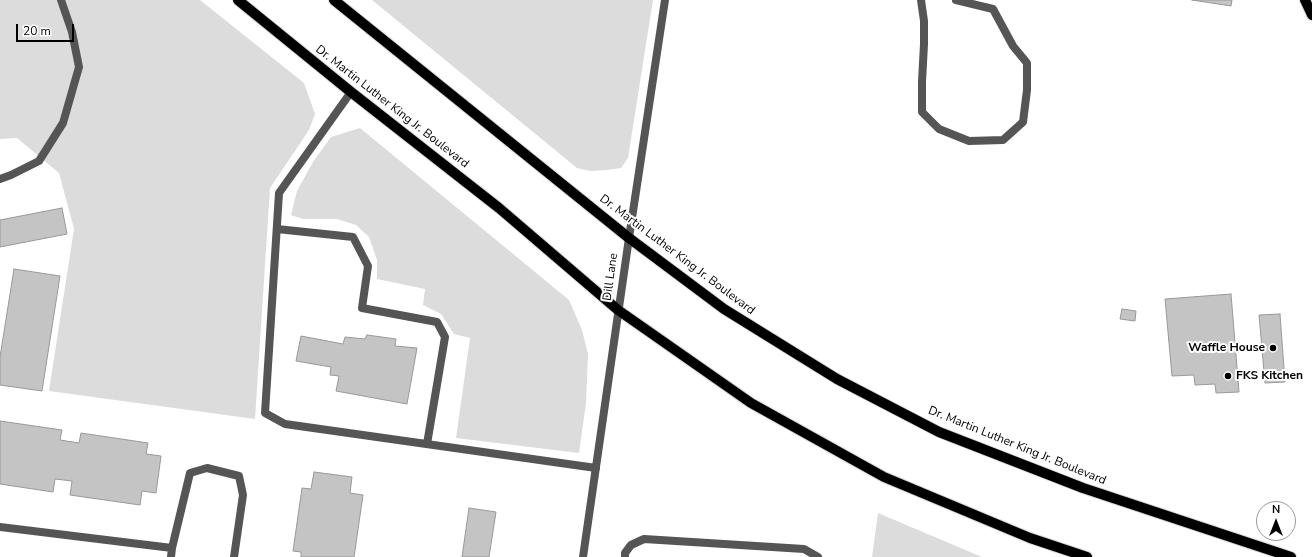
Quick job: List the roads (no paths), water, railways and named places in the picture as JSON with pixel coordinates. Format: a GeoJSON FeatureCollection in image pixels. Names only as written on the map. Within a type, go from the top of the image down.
{"type":"FeatureCollection","features":[{"type":"Feature","properties":{"kind":"main road","name":"Dr. Martin Luther King Jr. Boulevard"},"geometry":{"type":"LineString","coordinates":[[238,0],[351,92],[499,208],[618,310],[751,403],[884,477],[1030,538],[1087,557]]}},
{"type":"Feature","properties":{"kind":"main road","name":"Dr. Martin Luther King Jr. Boulevard"},"geometry":{"type":"LineString","coordinates":[[334,0],[629,238],[724,309],[837,379],[939,432],[1083,488],[1291,557]]}},
{"type":"Feature","properties":{"kind":"main road"},"geometry":{"type":"LineString","coordinates":[[1305,0],[1312,16]]}},
{"type":"Feature","properties":{"kind":"street"},"geometry":{"type":"LineString","coordinates":[[0,179],[11,175],[39,160],[63,123],[79,67],[72,32],[61,0]]}},
{"type":"Feature","properties":{"kind":"street","name":"Dill Lane"},"geometry":{"type":"LineString","coordinates":[[583,557],[618,310],[665,0]]}},
{"type":"Feature","properties":{"kind":"street"},"geometry":{"type":"LineString","coordinates":[[921,0],[924,21],[922,112],[939,129],[969,141],[1003,140],[1023,122],[1027,90],[1027,63],[1013,46],[993,10],[956,0]]}},
{"type":"Feature","properties":{"kind":"street"},"geometry":{"type":"LineString","coordinates":[[351,92],[279,192],[265,413],[285,424],[596,468]]}},
{"type":"Feature","properties":{"kind":"street"},"geometry":{"type":"LineString","coordinates":[[276,229],[353,237],[368,266],[362,308],[437,322],[445,337],[427,444]]}},
{"type":"Feature","properties":{"kind":"street"},"geometry":{"type":"LineString","coordinates":[[171,557],[190,473],[207,468],[239,476],[243,495],[234,557]]}},
{"type":"Feature","properties":{"kind":"street"},"geometry":{"type":"LineString","coordinates":[[0,527],[172,548]]}},
{"type":"Feature","properties":{"kind":"street"},"geometry":{"type":"LineString","coordinates":[[625,557],[625,553],[631,545],[644,540],[804,549],[818,557]]}},
{"type":"Feature","properties":{"kind":"place","name":"Waffle House"},"geometry":{"type":"Point","coordinates":[1273,348]}},
{"type":"Feature","properties":{"kind":"place","name":"FKS Kitchen"},"geometry":{"type":"Point","coordinates":[1228,376]}}]}
